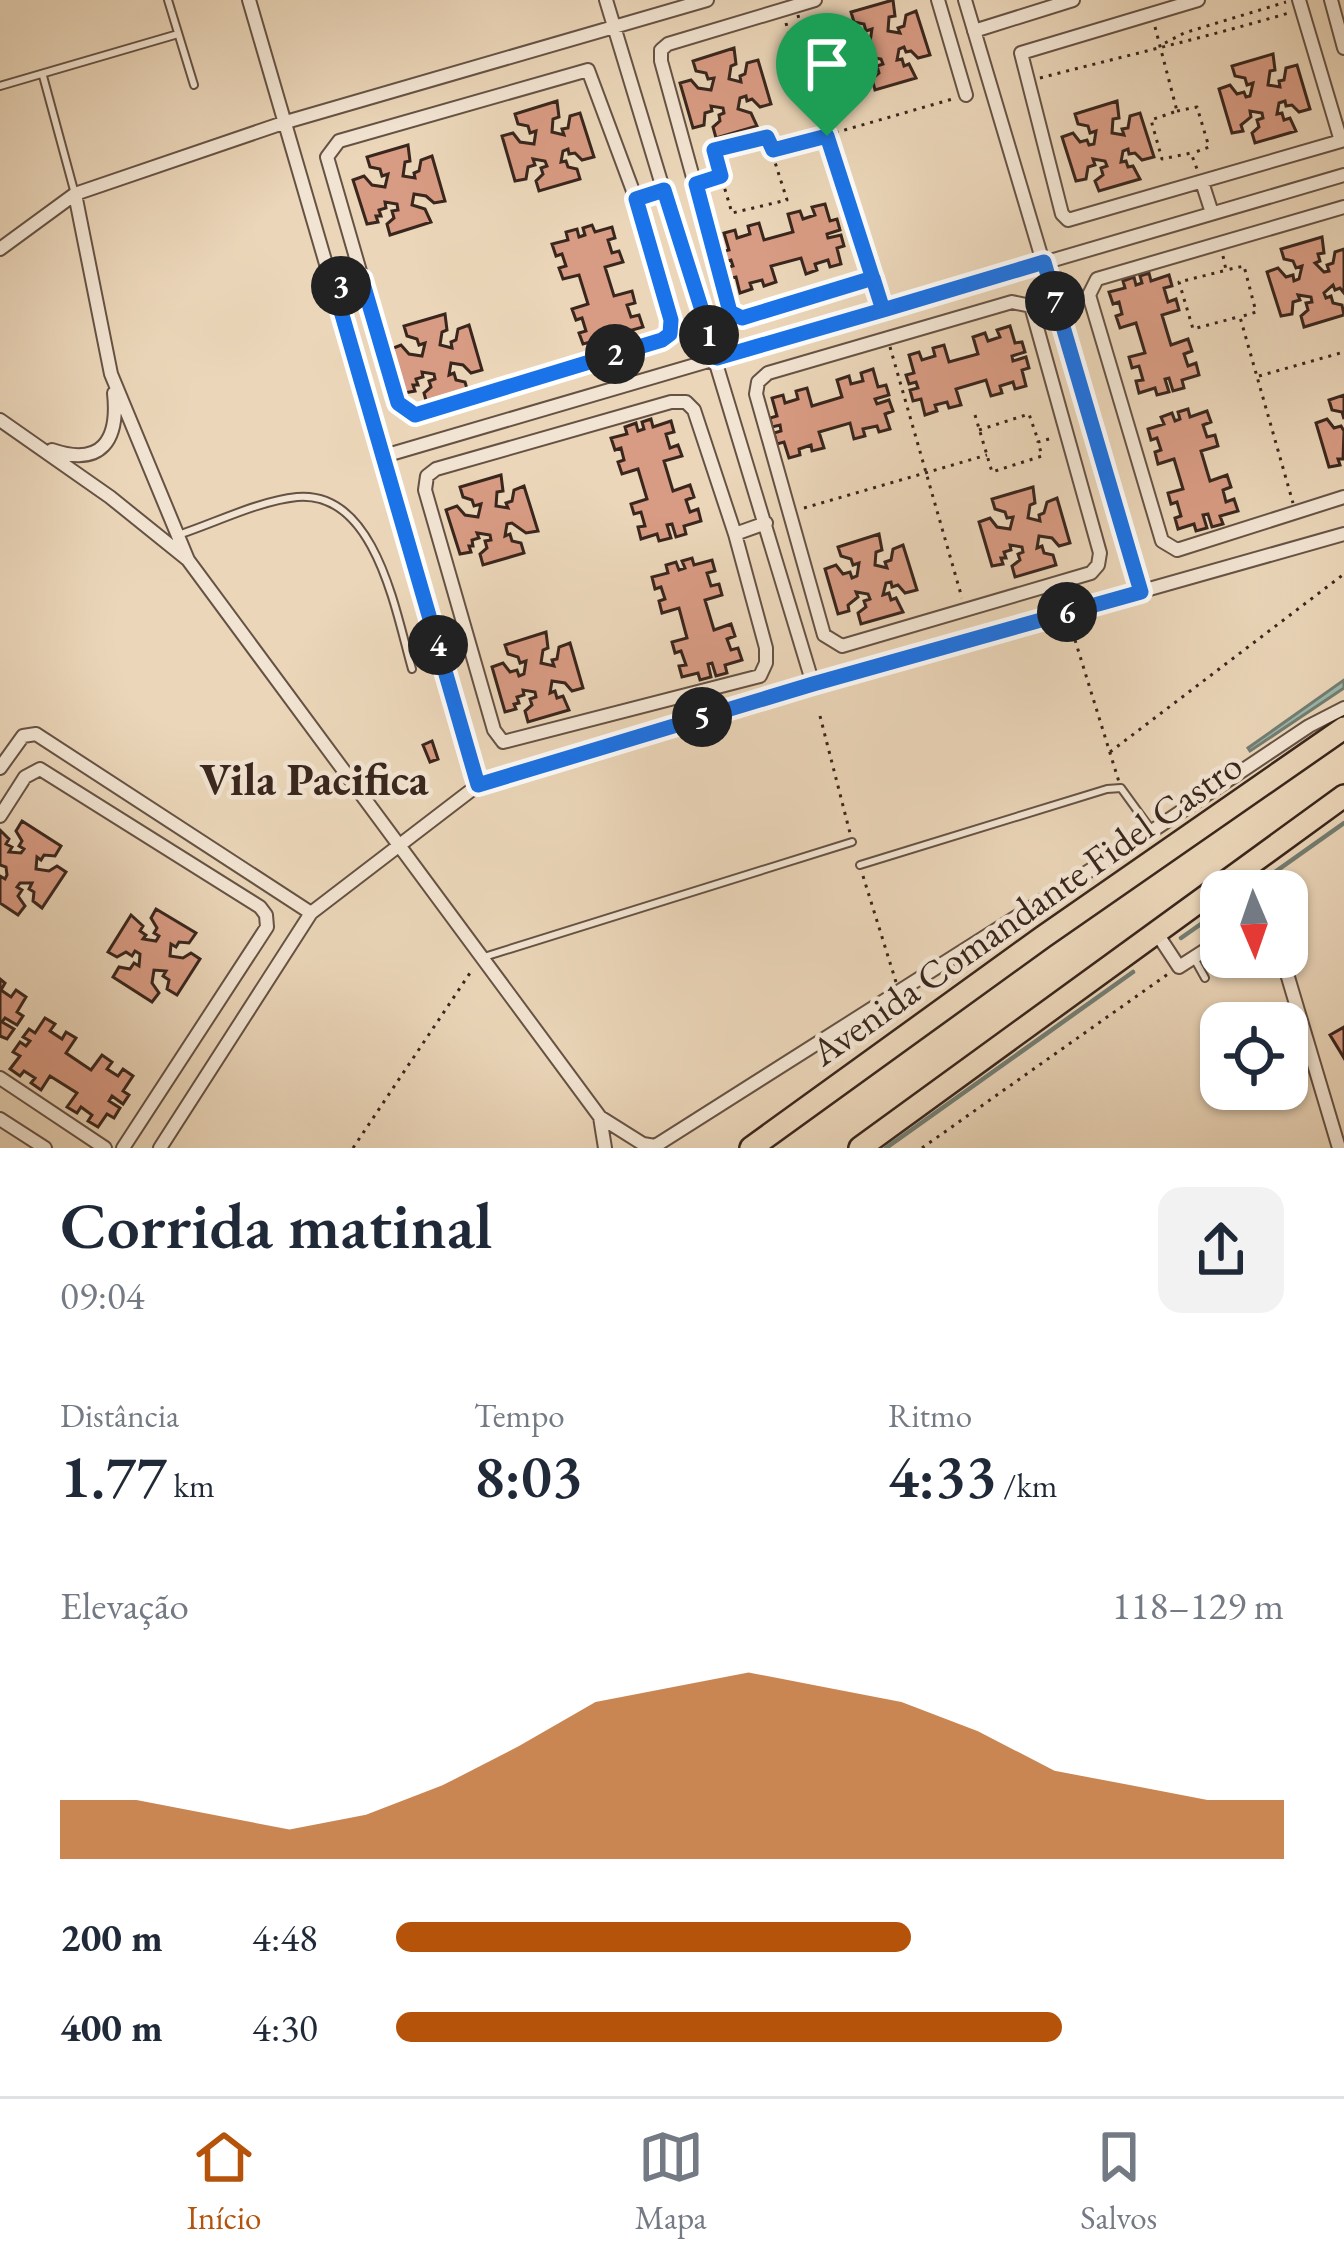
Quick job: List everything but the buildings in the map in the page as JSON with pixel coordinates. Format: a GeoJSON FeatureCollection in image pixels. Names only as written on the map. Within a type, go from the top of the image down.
{"type":"FeatureCollection","features":[{"type":"Feature","properties":{"kind":"highway","name":"Avenida Comandante Fidel Castro"},"geometry":{"type":"LineString","coordinates":[[751,1148],[1344,728]]}},
{"type":"Feature","properties":{"kind":"highway"},"geometry":{"type":"LineString","coordinates":[[870,1144],[1344,796]]}},
{"type":"Feature","properties":{"kind":"street"},"geometry":{"type":"LineString","coordinates":[[249,0],[478,785]]}},
{"type":"Feature","properties":{"kind":"street"},"geometry":{"type":"LineString","coordinates":[[606,0],[813,684]]}},
{"type":"Feature","properties":{"kind":"street"},"geometry":{"type":"LineString","coordinates":[[0,249],[75,194],[286,122],[707,0]]}},
{"type":"Feature","properties":{"kind":"street"},"geometry":{"type":"LineString","coordinates":[[815,0],[668,44],[661,50],[661,61],[730,312],[736,318],[873,278],[883,310]]}},
{"type":"Feature","properties":{"kind":"street"},"geometry":{"type":"LineString","coordinates":[[938,0],[966,95]]}},
{"type":"Feature","properties":{"kind":"street"},"geometry":{"type":"LineString","coordinates":[[965,0],[1141,592]]}},
{"type":"Feature","properties":{"kind":"street"},"geometry":{"type":"LineString","coordinates":[[974,31],[1073,0]]}},
{"type":"Feature","properties":{"kind":"street"},"geometry":{"type":"LineString","coordinates":[[1198,0],[1150,7],[1021,53],[1062,214],[1068,220],[1341,141],[1298,3]]}},
{"type":"Feature","properties":{"kind":"street"},"geometry":{"type":"LineString","coordinates":[[1331,0],[1344,48]]}},
{"type":"Feature","properties":{"kind":"street"},"geometry":{"type":"LineString","coordinates":[[588,70],[636,199],[671,320],[670,334],[415,415],[398,403],[362,280],[327,158],[339,141],[588,70]]}},
{"type":"Feature","properties":{"kind":"street"},"geometry":{"type":"LineString","coordinates":[[384,456],[1344,175]]}},
{"type":"Feature","properties":{"kind":"street"},"geometry":{"type":"LineString","coordinates":[[1202,182],[1212,214]]}},
{"type":"Feature","properties":{"kind":"street"},"geometry":{"type":"LineString","coordinates":[[636,199],[664,190]]}},
{"type":"Feature","properties":{"kind":"street"},"geometry":{"type":"LineString","coordinates":[[37,444],[70,456],[88,455],[104,448],[116,413],[75,194]]}},
{"type":"Feature","properties":{"kind":"street"},"geometry":{"type":"LineString","coordinates":[[1344,207],[1097,279],[1089,295],[1162,541],[1177,550],[1344,496]]}},
{"type":"Feature","properties":{"kind":"street"},"geometry":{"type":"LineString","coordinates":[[334,287],[362,280]]}},
{"type":"Feature","properties":{"kind":"street"},"geometry":{"type":"LineString","coordinates":[[1012,302],[1031,306],[1067,434],[1100,553],[1091,573],[842,646],[824,635],[756,394],[758,382],[768,373],[1012,302]]}},
{"type":"Feature","properties":{"kind":"street"},"geometry":{"type":"LineString","coordinates":[[111,374],[188,560],[600,1117],[654,1147],[1344,708]]}},
{"type":"Feature","properties":{"kind":"street"},"geometry":{"type":"LineString","coordinates":[[671,402],[686,402],[694,410],[735,534],[766,663],[760,676],[503,742],[494,730],[460,610],[425,490],[427,476],[436,469],[671,402]]}},
{"type":"Feature","properties":{"kind":"street"},"geometry":{"type":"LineString","coordinates":[[0,420],[188,560]]}},
{"type":"Feature","properties":{"kind":"street"},"geometry":{"type":"LineString","coordinates":[[735,534],[766,524]]}},
{"type":"Feature","properties":{"kind":"street"},"geometry":{"type":"LineString","coordinates":[[160,1148],[311,913],[478,785],[813,684],[1344,534]]}},
{"type":"Feature","properties":{"kind":"street"},"geometry":{"type":"LineString","coordinates":[[430,618],[460,610]]}},
{"type":"Feature","properties":{"kind":"street"},"geometry":{"type":"LineString","coordinates":[[966,611],[975,638]]}},
{"type":"Feature","properties":{"kind":"street"},"geometry":{"type":"LineString","coordinates":[[0,768],[22,736],[36,734],[311,913]]}},
{"type":"Feature","properties":{"kind":"street"},"geometry":{"type":"LineString","coordinates":[[0,816],[25,776],[40,769],[260,907],[268,921],[124,1148]]}},
{"type":"Feature","properties":{"kind":"street"},"geometry":{"type":"LineString","coordinates":[[156,842],[170,821]]}},
{"type":"Feature","properties":{"kind":"street"},"geometry":{"type":"LineString","coordinates":[[1156,932],[1179,967],[1200,953]]}},
{"type":"Feature","properties":{"kind":"street"},"geometry":{"type":"LineString","coordinates":[[1288,978],[1339,1148]]}},
{"type":"Feature","properties":{"kind":"street"},"geometry":{"type":"LineString","coordinates":[[1,1080],[105,1148]]}},
{"type":"Feature","properties":{"kind":"street"},"geometry":{"type":"LineString","coordinates":[[600,1117],[605,1148]]}},
{"type":"Feature","properties":{"kind":"street"},"geometry":{"type":"LineString","coordinates":[[0,1119],[45,1148]]}},
{"type":"Feature","properties":{"kind":"lane"},"geometry":{"type":"LineString","coordinates":[[168,0],[194,85]]}},
{"type":"Feature","properties":{"kind":"lane"},"geometry":{"type":"LineString","coordinates":[[0,86],[178,34]]}},
{"type":"Feature","properties":{"kind":"lane"},"geometry":{"type":"LineString","coordinates":[[44,76],[75,194]]}},
{"type":"Feature","properties":{"kind":"lane"},"geometry":{"type":"LineString","coordinates":[[177,535],[299,496],[331,503],[350,517],[378,556],[412,669]]}},
{"type":"Feature","properties":{"kind":"lane"},"geometry":{"type":"LineString","coordinates":[[860,865],[1094,792],[1121,788],[1152,831]]}},
{"type":"Feature","properties":{"kind":"lane"},"geometry":{"type":"LineString","coordinates":[[480,958],[852,842]]}},
{"type":"Feature","properties":{"kind":"lane"},"geometry":{"type":"LineString","coordinates":[[1193,957],[1200,969]]}},
{"type":"Feature","properties":{"kind":"path"},"geometry":{"type":"LineString","coordinates":[[1160,46],[1184,33],[1298,3]]}},
{"type":"Feature","properties":{"kind":"path"},"geometry":{"type":"LineString","coordinates":[[1027,82],[1160,46],[1188,44],[1298,3]]}},
{"type":"Feature","properties":{"kind":"path"},"geometry":{"type":"LineString","coordinates":[[1150,7],[1177,111]]}},
{"type":"Feature","properties":{"kind":"path"},"geometry":{"type":"LineString","coordinates":[[789,8],[799,75],[818,105]]}},
{"type":"Feature","properties":{"kind":"path"},"geometry":{"type":"LineString","coordinates":[[789,8],[873,278]]}},
{"type":"Feature","properties":{"kind":"path"},"geometry":{"type":"LineString","coordinates":[[773,150],[966,95]]}},
{"type":"Feature","properties":{"kind":"path"},"geometry":{"type":"LineString","coordinates":[[1196,107],[1209,147],[1191,154],[1162,159],[1151,120],[1196,107]]}},
{"type":"Feature","properties":{"kind":"path"},"geometry":{"type":"LineString","coordinates":[[767,137],[787,200],[732,213],[721,176],[714,150],[767,137]]}},
{"type":"Feature","properties":{"kind":"path"},"geometry":{"type":"LineString","coordinates":[[1191,154],[1202,182]]}},
{"type":"Feature","properties":{"kind":"path"},"geometry":{"type":"LineString","coordinates":[[696,184],[721,176]]}},
{"type":"Feature","properties":{"kind":"path"},"geometry":{"type":"LineString","coordinates":[[1220,244],[1226,270]]}},
{"type":"Feature","properties":{"kind":"path"},"geometry":{"type":"LineString","coordinates":[[1244,266],[1256,312],[1240,317],[1192,329],[1180,282],[1244,266]]}},
{"type":"Feature","properties":{"kind":"path"},"geometry":{"type":"LineString","coordinates":[[1240,317],[1295,510]]}},
{"type":"Feature","properties":{"kind":"path"},"geometry":{"type":"LineString","coordinates":[[887,337],[966,611]]}},
{"type":"Feature","properties":{"kind":"path"},"geometry":{"type":"LineString","coordinates":[[1257,376],[1344,352]]}},
{"type":"Feature","properties":{"kind":"path"},"geometry":{"type":"LineString","coordinates":[[975,415],[992,472],[1042,456],[1029,414],[980,430]]}},
{"type":"Feature","properties":{"kind":"path"},"geometry":{"type":"LineString","coordinates":[[1038,442],[1067,434]]}},
{"type":"Feature","properties":{"kind":"path"},"geometry":{"type":"LineString","coordinates":[[791,512],[987,455]]}},
{"type":"Feature","properties":{"kind":"path"},"geometry":{"type":"LineString","coordinates":[[1110,752],[1344,574]]}},
{"type":"Feature","properties":{"kind":"path"},"geometry":{"type":"LineString","coordinates":[[1075,640],[1121,788]]}},
{"type":"Feature","properties":{"kind":"path"},"geometry":{"type":"LineString","coordinates":[[820,716],[852,842]]}},
{"type":"Feature","properties":{"kind":"path"},"geometry":{"type":"LineString","coordinates":[[860,865],[898,989]]}},
{"type":"Feature","properties":{"kind":"path"},"geometry":{"type":"LineString","coordinates":[[353,1148],[480,958]]}},
{"type":"Feature","properties":{"kind":"path"},"geometry":{"type":"LineString","coordinates":[[922,1148],[1179,967]]}},
{"type":"Feature","properties":{"kind":"shaded area"},"geometry":{"type":"Polygon","coordinates":[[[1344,680],[1344,688],[1250,751],[1248,748],[1344,680]]]}},
{"type":"Feature","properties":{"kind":"waterway"},"geometry":{"type":"LineString","coordinates":[[1278,870],[1344,823]]}},
{"type":"Feature","properties":{"kind":"waterway"},"geometry":{"type":"LineString","coordinates":[[1181,938],[1200,925]]}},
{"type":"Feature","properties":{"kind":"waterway"},"geometry":{"type":"LineString","coordinates":[[886,1148],[1133,972]]}},
{"type":"Feature","properties":{"kind":"district","name":"Vila Pacifica"},"geometry":{"type":"Point","coordinates":[314,779]}},
{"type":"Feature","properties":{"kind":"route"},"geometry":{"type":"LineString","coordinates":[[827,136],[773,150],[767,137],[714,150],[721,176],[696,184],[730,312],[742,318],[873,278],[883,310],[1044,262],[1141,592],[478,785],[334,287],[362,280],[398,403],[415,415],[670,334],[671,320],[636,199],[664,190],[717,358],[883,310],[873,278],[827,136]]}}]}
